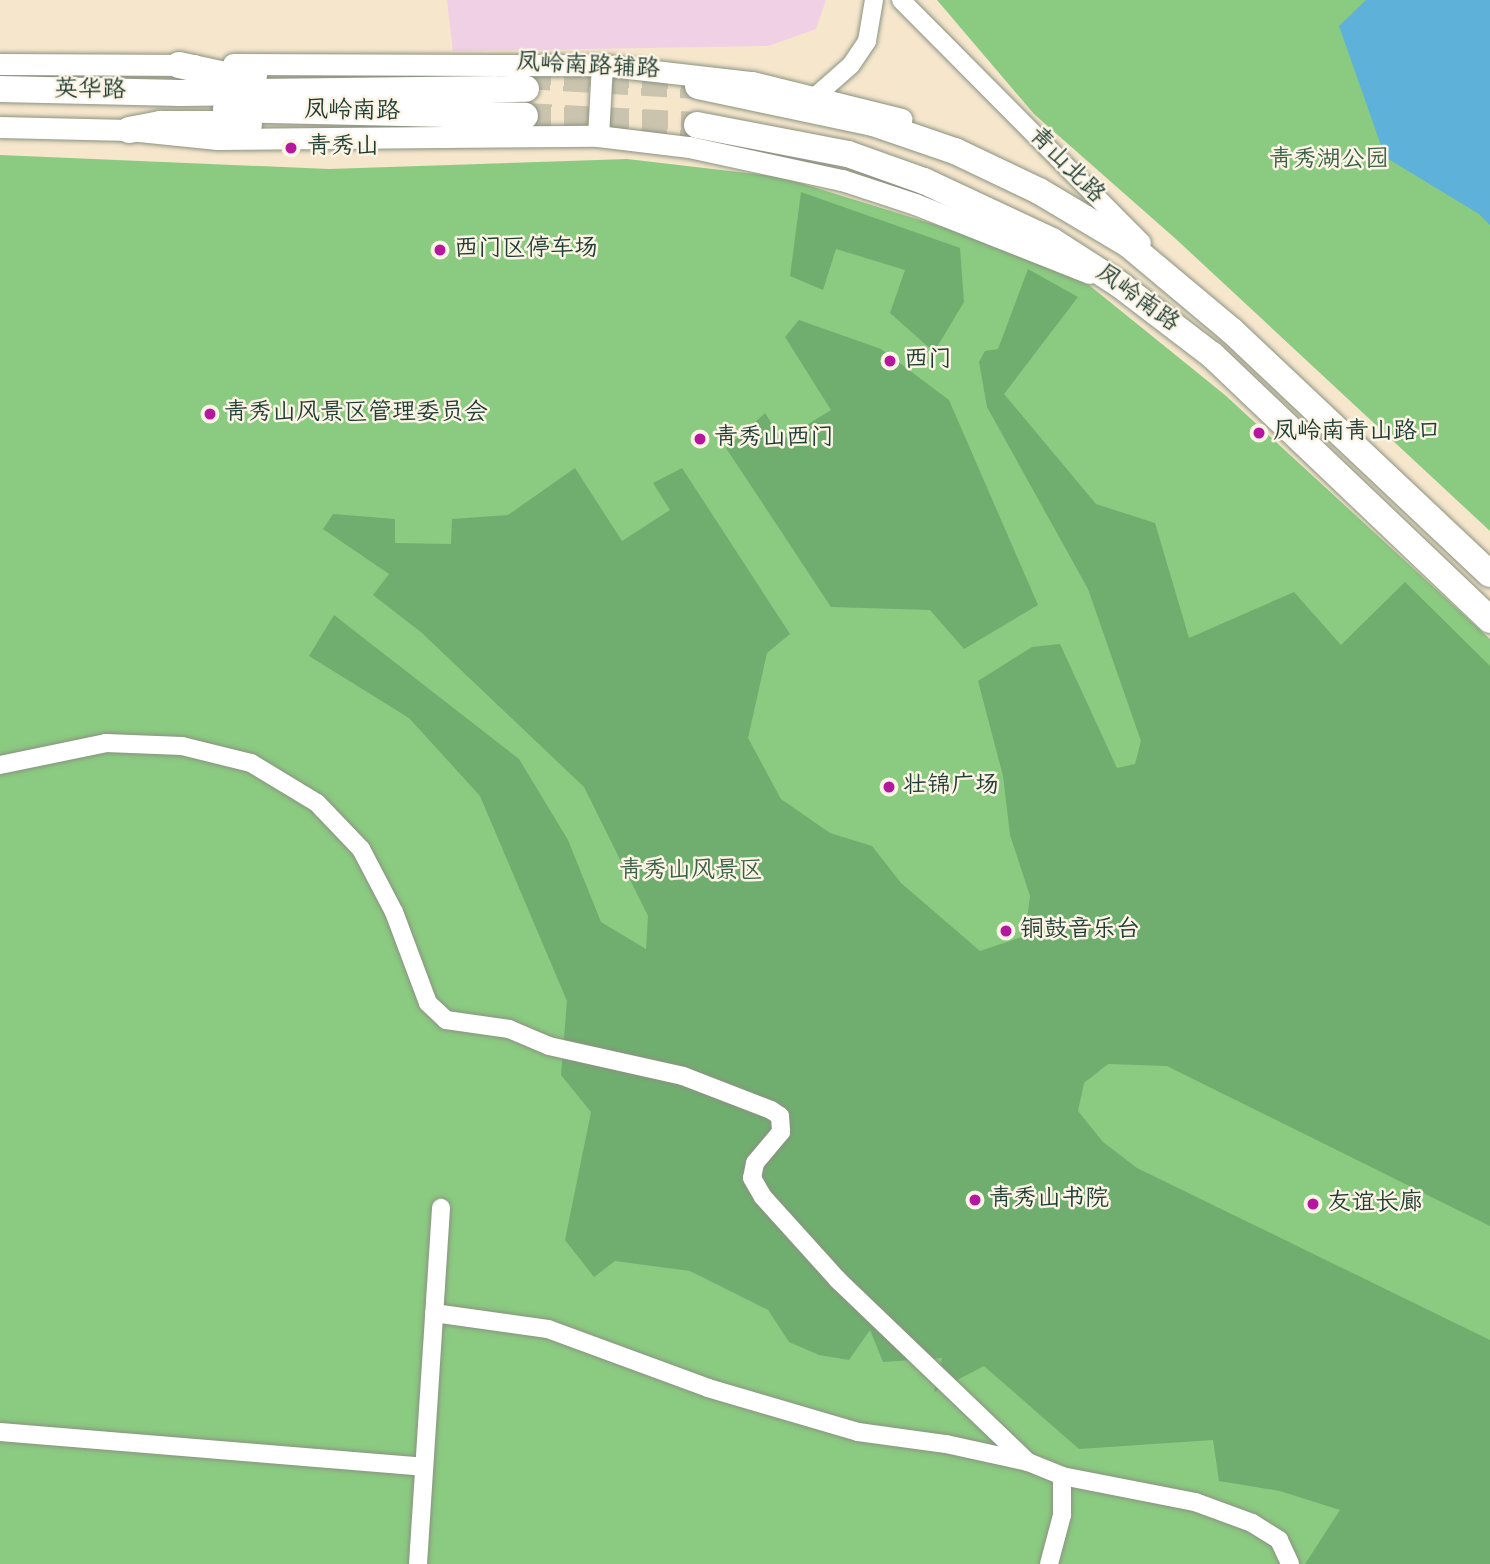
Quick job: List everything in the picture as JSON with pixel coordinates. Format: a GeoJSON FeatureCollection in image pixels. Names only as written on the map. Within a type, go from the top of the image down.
{"type":"FeatureCollection","features":[{"type":"Feature","properties":{"kind":"main road","name":"凤岭南路"},"geometry":{"type":"LineString","coordinates":[[179,65],[225,75],[526,83],[179,100]]}},
{"type":"Feature","properties":{"kind":"main road","name":"英华路"},"geometry":{"type":"LineString","coordinates":[[0,89],[179,100]]}},
{"type":"Feature","properties":{"kind":"main road","name":"凤岭南路"},"geometry":{"type":"LineString","coordinates":[[699,92],[868,134],[952,164],[1044,208],[1109,246],[1232,331],[1490,574]]}},
{"type":"Feature","properties":{"kind":"main road","name":"凤岭南路"},"geometry":{"type":"LineString","coordinates":[[179,100],[526,116]]}},
{"type":"Feature","properties":{"kind":"main road","name":"英华路"},"geometry":{"type":"LineString","coordinates":[[0,105],[179,100]]}},
{"type":"Feature","properties":{"kind":"main road"},"geometry":{"type":"LineString","coordinates":[[129,130],[160,124],[391,124],[463,114]]}},
{"type":"Feature","properties":{"kind":"main road","name":"凤岭南路"},"geometry":{"type":"LineString","coordinates":[[697,125],[848,154],[924,181],[1022,225],[1119,284],[1212,355],[1490,620]]}},
{"type":"Feature","properties":{"kind":"street"},"geometry":{"type":"LineString","coordinates":[[817,95],[845,72],[867,41],[874,0]]}},
{"type":"Feature","properties":{"kind":"street","name":"青山北路"},"geometry":{"type":"LineString","coordinates":[[901,0],[1232,331]]}},
{"type":"Feature","properties":{"kind":"street","name":"凤岭南路辅路"},"geometry":{"type":"LineString","coordinates":[[0,65],[602,65],[712,76],[817,95],[960,140],[1025,171],[1140,241]]}},
{"type":"Feature","properties":{"kind":"street"},"geometry":{"type":"LineString","coordinates":[[598,136],[602,65]]}},
{"type":"Feature","properties":{"kind":"street"},"geometry":{"type":"LineString","coordinates":[[0,127],[129,130],[218,139],[598,136],[766,160],[842,180],[915,204],[1119,284]]}},
{"type":"Feature","properties":{"kind":"street"},"geometry":{"type":"LineString","coordinates":[[0,765],[106,743],[182,746],[251,763],[317,803],[361,849],[394,912],[428,1003],[446,1020],[509,1029],[549,1046],[683,1076],[780,1116],[781,1132],[755,1163],[752,1178],[763,1197],[838,1280],[1028,1462]]}},
{"type":"Feature","properties":{"kind":"street"},"geometry":{"type":"LineString","coordinates":[[418,1564],[441,1208]]}},
{"type":"Feature","properties":{"kind":"street"},"geometry":{"type":"LineString","coordinates":[[434,1313],[548,1329],[708,1388],[847,1429],[1028,1462],[1062,1476],[1195,1502],[1252,1523],[1279,1540],[1290,1564]]}},
{"type":"Feature","properties":{"kind":"street"},"geometry":{"type":"LineString","coordinates":[[0,1432],[424,1467]]}},
{"type":"Feature","properties":{"kind":"street"},"geometry":{"type":"LineString","coordinates":[[1049,1564],[1062,1515],[1062,1476]]}},
{"type":"Feature","properties":{"kind":"shaded area"},"geometry":{"type":"Polygon","coordinates":[[[447,0],[826,0],[816,29],[768,46],[453,51],[447,0]]]}},
{"type":"Feature","properties":{"kind":"green space","name":"青秀湖公园"},"geometry":{"type":"Polygon","coordinates":[[[937,0],[1490,0],[1490,531],[1177,240],[1034,114],[937,0]]]}},
{"type":"Feature","properties":{"kind":"green space","name":"青秀山风景区"},"geometry":{"type":"Polygon","coordinates":[[[0,155],[329,169],[627,159],[781,177],[975,237],[1089,285],[1225,395],[1490,639],[1490,1564],[0,1564],[0,155]]]}},
{"type":"Feature","properties":{"kind":"green space"},"geometry":{"type":"Polygon","coordinates":[[[801,192],[960,248],[964,302],[934,352],[890,313],[905,270],[836,249],[823,290],[790,276],[801,192]]]}},
{"type":"Feature","properties":{"kind":"green space"},"geometry":{"type":"Polygon","coordinates":[[[1028,269],[1078,297],[1004,394],[1096,504],[1155,523],[1189,638],[1294,592],[1341,645],[1405,582],[1490,666],[1490,1226],[1167,1066],[1108,1064],[1084,1083],[1078,1111],[1103,1142],[1137,1168],[1490,1340],[1490,1564],[1305,1564],[1340,1510],[1280,1491],[1219,1481],[1213,1440],[1079,1449],[984,1366],[934,1392],[942,1358],[883,1362],[870,1330],[849,1360],[819,1355],[789,1342],[768,1310],[690,1271],[615,1261],[594,1277],[565,1240],[591,1112],[561,1075],[567,1001],[480,796],[409,718],[309,656],[334,615],[519,759],[568,840],[601,922],[646,949],[648,916],[584,787],[422,633],[373,595],[389,574],[323,529],[333,514],[395,519],[395,543],[451,544],[452,519],[508,515],[575,468],[622,541],[670,510],[653,483],[682,468],[790,634],[767,653],[748,738],[781,799],[830,833],[872,846],[901,883],[980,951],[1025,936],[1030,896],[1010,835],[1003,776],[978,681],[1032,647],[1060,644],[1117,768],[1135,764],[1141,741],[1088,589],[987,407],[979,362],[985,351],[998,349],[1028,269]]]}},
{"type":"Feature","properties":{"kind":"green space"},"geometry":{"type":"Polygon","coordinates":[[[799,320],[881,349],[949,400],[1038,605],[964,649],[930,610],[831,607],[726,448],[765,413],[782,440],[831,410],[785,337],[799,320]]]}},
{"type":"Feature","properties":{"kind":"water"},"geometry":{"type":"Polygon","coordinates":[[[1366,0],[1490,0],[1490,225],[1479,214],[1385,157],[1339,26],[1366,0]]]}},
{"type":"Feature","properties":{"kind":"tunnel"},"geometry":{"type":"LineString","coordinates":[[525,76],[698,86]]}},
{"type":"Feature","properties":{"kind":"tunnel"},"geometry":{"type":"LineString","coordinates":[[525,116],[697,125]]}},
{"type":"Feature","properties":{"kind":"place","name":"青秀山"},"geometry":{"type":"Point","coordinates":[291,148]}},
{"type":"Feature","properties":{"kind":"place","name":"西门区停车场"},"geometry":{"type":"Point","coordinates":[440,250]}},
{"type":"Feature","properties":{"kind":"place","name":"西门"},"geometry":{"type":"Point","coordinates":[890,361]}},
{"type":"Feature","properties":{"kind":"place","name":"青秀山风景区管理委员会"},"geometry":{"type":"Point","coordinates":[210,414]}},
{"type":"Feature","properties":{"kind":"place","name":"凤岭南青山路口"},"geometry":{"type":"Point","coordinates":[1259,433]}},
{"type":"Feature","properties":{"kind":"place","name":"青秀山西门"},"geometry":{"type":"Point","coordinates":[700,439]}},
{"type":"Feature","properties":{"kind":"place","name":"壮锦广场"},"geometry":{"type":"Point","coordinates":[889,787]}},
{"type":"Feature","properties":{"kind":"place","name":"铜鼓音乐台"},"geometry":{"type":"Point","coordinates":[1006,931]}},
{"type":"Feature","properties":{"kind":"place","name":"青秀山书院"},"geometry":{"type":"Point","coordinates":[975,1200]}},
{"type":"Feature","properties":{"kind":"place","name":"友谊长廊"},"geometry":{"type":"Point","coordinates":[1313,1204]}}]}
